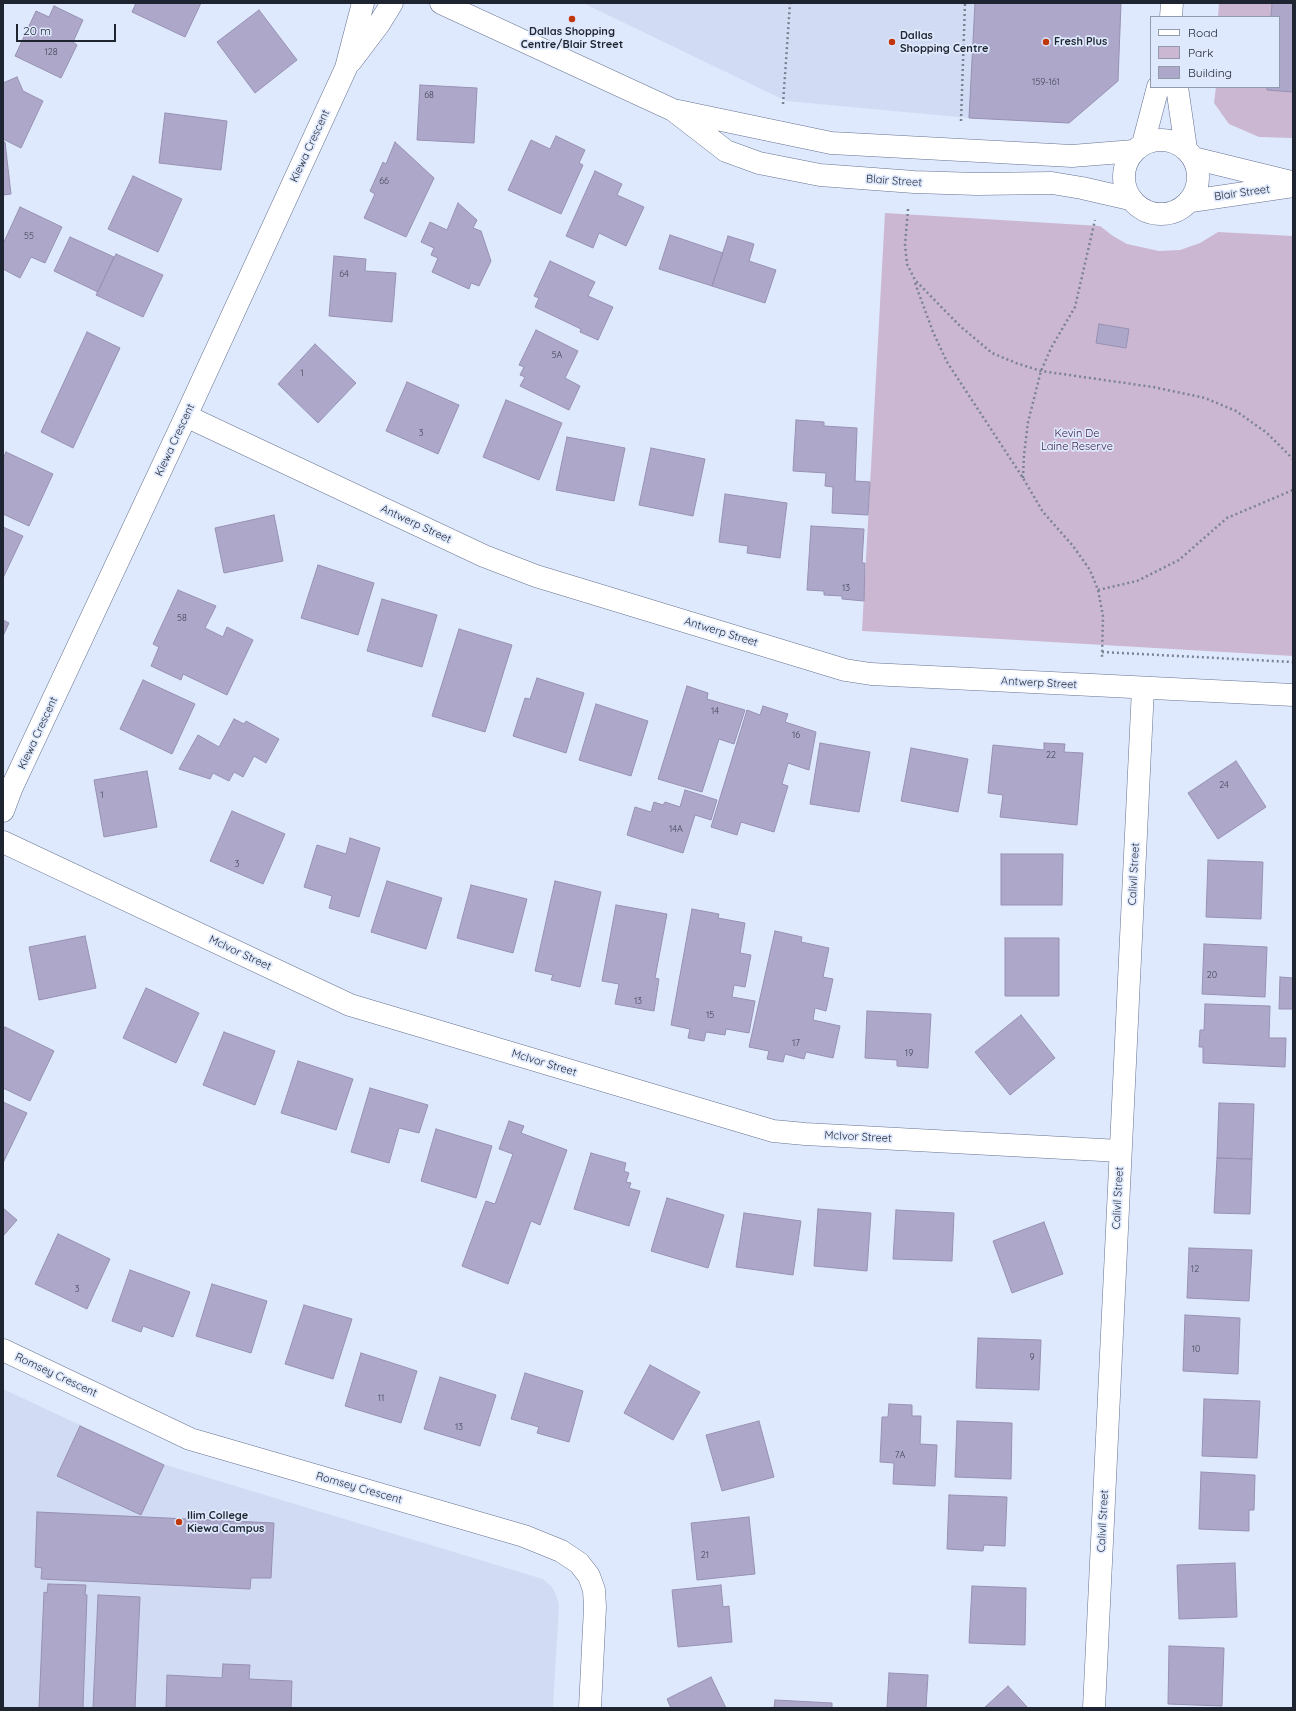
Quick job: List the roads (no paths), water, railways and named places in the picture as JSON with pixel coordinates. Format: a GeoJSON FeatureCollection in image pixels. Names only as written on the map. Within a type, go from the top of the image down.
{"type":"FeatureCollection","features":[{"type":"Feature","properties":{"kind":"street","name":"Kiewa Crescent"},"geometry":{"type":"LineString","coordinates":[[3,811],[12,787],[186,416],[346,68],[363,3]]}},
{"type":"Feature","properties":{"kind":"street","name":"Kiewa Crescent"},"geometry":{"type":"LineString","coordinates":[[346,68],[379,24],[392,3]]}},
{"type":"Feature","properties":{"kind":"street","name":"Blair Street"},"geometry":{"type":"LineString","coordinates":[[441,3],[673,110],[831,143],[1072,156],[1138,147]]}},
{"type":"Feature","properties":{"kind":"street"},"geometry":{"type":"LineString","coordinates":[[1171,16],[1172,3]]}},
{"type":"Feature","properties":{"kind":"street"},"geometry":{"type":"LineString","coordinates":[[1158,88],[1138,147],[1127,162],[1124,174],[1124,187],[1130,199],[1138,207],[1149,213],[1160,215],[1172,214],[1191,200],[1196,191],[1199,179],[1197,168],[1189,153],[1177,88]]}},
{"type":"Feature","properties":{"kind":"street","name":"Blair Street"},"geometry":{"type":"LineString","coordinates":[[673,110],[726,151],[759,163],[820,175],[977,184],[1052,183],[1130,199]]}},
{"type":"Feature","properties":{"kind":"street"},"geometry":{"type":"LineString","coordinates":[[1138,147],[1154,140],[1166,140],[1176,143],[1189,153]]}},
{"type":"Feature","properties":{"kind":"street","name":"Blair Street"},"geometry":{"type":"LineString","coordinates":[[1189,153],[1293,182]]}},
{"type":"Feature","properties":{"kind":"street","name":"Blair Street"},"geometry":{"type":"LineString","coordinates":[[1191,200],[1293,186]]}},
{"type":"Feature","properties":{"kind":"street","name":"Antwerp Street"},"geometry":{"type":"LineString","coordinates":[[186,416],[477,553],[514,568],[846,670],[872,674],[1293,695]]}},
{"type":"Feature","properties":{"kind":"street","name":"Calivil Street"},"geometry":{"type":"LineString","coordinates":[[1094,1708],[1143,688]]}},
{"type":"Feature","properties":{"kind":"street","name":"McIvor Street"},"geometry":{"type":"LineString","coordinates":[[3,842],[350,1005],[773,1131],[1120,1151]]}},
{"type":"Feature","properties":{"kind":"street","name":"Romsey Crescent"},"geometry":{"type":"LineString","coordinates":[[3,1350],[190,1439],[524,1536],[561,1551],[579,1563],[589,1576],[594,1590],[595,1607],[590,1708]]}},
{"type":"Feature","properties":{"kind":"place","name":"Dallas Shopping Centre/Blair Street"},"geometry":{"type":"Point","coordinates":[572,19]}},
{"type":"Feature","properties":{"kind":"place","name":"Dallas Shopping Centre"},"geometry":{"type":"Point","coordinates":[892,42]}},
{"type":"Feature","properties":{"kind":"place","name":"Fresh Plus"},"geometry":{"type":"Point","coordinates":[1046,42]}},
{"type":"Feature","properties":{"kind":"place","name":"Ilim College Kiewa Campus"},"geometry":{"type":"Point","coordinates":[179,1522]}},
{"type":"Feature","properties":{"kind":"park label","name":"Kevin De Laine Reserve"},"geometry":{"type":"Point","coordinates":[1077,440]}}]}
